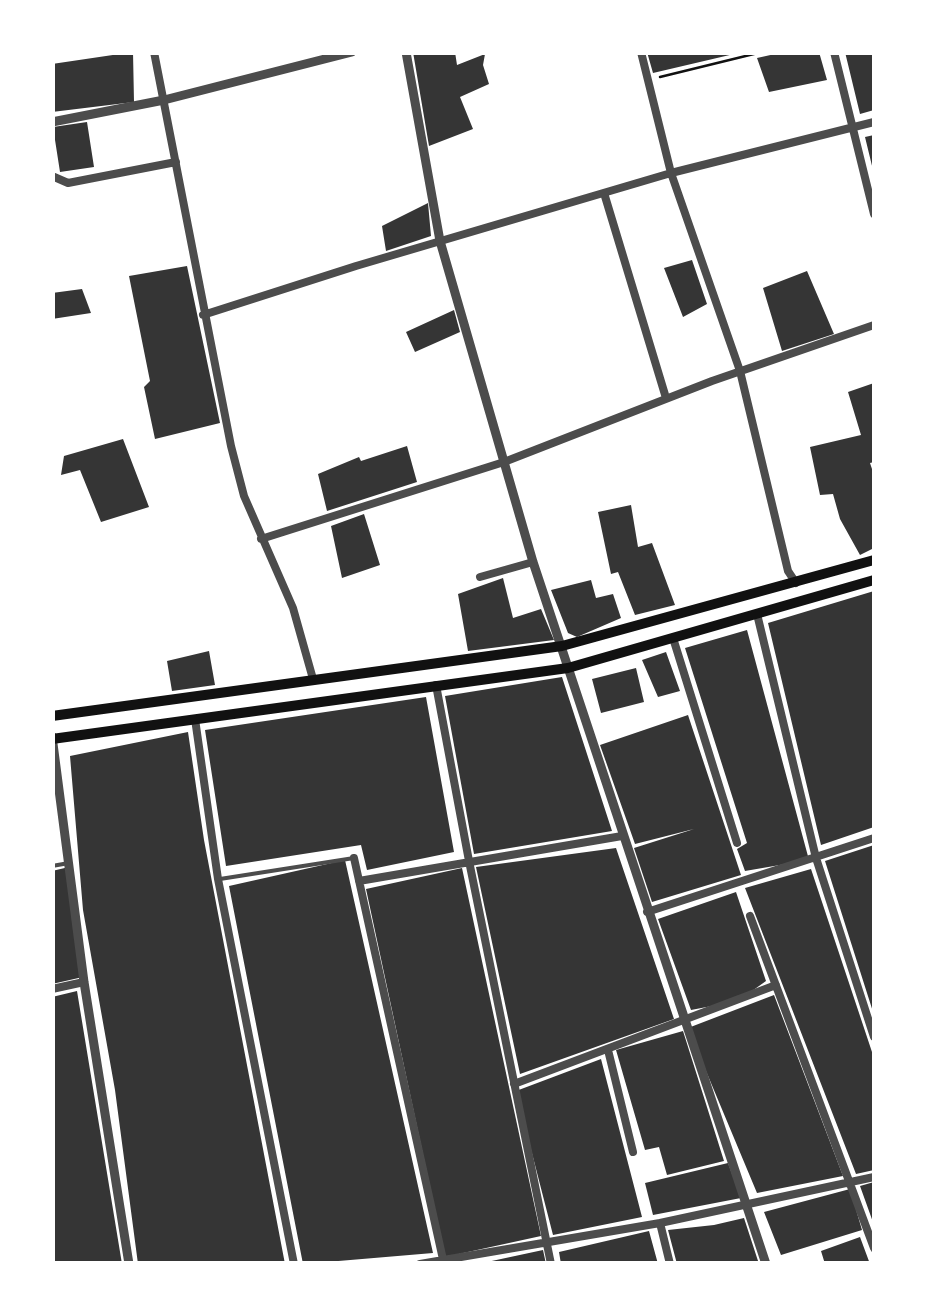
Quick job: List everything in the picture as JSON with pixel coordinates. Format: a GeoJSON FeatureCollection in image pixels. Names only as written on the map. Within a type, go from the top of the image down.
{"type":"FeatureCollection","features":[{"type":"Feature","properties":{"kind":"main road"},"geometry":{"type":"LineString","coordinates":[[52,716],[562,646],[874,560]]}},
{"type":"Feature","properties":{"kind":"main road"},"geometry":{"type":"LineString","coordinates":[[53,738],[568,668],[874,580]]}},
{"type":"Feature","properties":{"kind":"street"},"geometry":{"type":"LineString","coordinates":[[154,52],[231,446],[244,496],[294,608],[313,679]]}},
{"type":"Feature","properties":{"kind":"street"},"geometry":{"type":"LineString","coordinates":[[52,122],[164,100],[352,52]]}},
{"type":"Feature","properties":{"kind":"street"},"geometry":{"type":"LineString","coordinates":[[406,52],[440,241],[504,462],[622,836],[766,1264]]}},
{"type":"Feature","properties":{"kind":"street"},"geometry":{"type":"LineString","coordinates":[[641,52],[671,173],[740,371],[788,571],[796,584]]}},
{"type":"Feature","properties":{"kind":"street"},"geometry":{"type":"LineString","coordinates":[[834,52],[874,214]]}},
{"type":"Feature","properties":{"kind":"street"},"geometry":{"type":"LineString","coordinates":[[203,316],[671,173],[874,122]]}},
{"type":"Feature","properties":{"kind":"street"},"geometry":{"type":"LineString","coordinates":[[52,176],[68,182],[176,162]]}},
{"type":"Feature","properties":{"kind":"street"},"geometry":{"type":"LineString","coordinates":[[604,193],[666,398]]}},
{"type":"Feature","properties":{"kind":"street"},"geometry":{"type":"LineString","coordinates":[[262,539],[504,462],[666,398],[874,325]]}},
{"type":"Feature","properties":{"kind":"street"},"geometry":{"type":"LineString","coordinates":[[480,577],[534,562]]}},
{"type":"Feature","properties":{"kind":"street"},"geometry":{"type":"LineString","coordinates":[[756,614],[816,858],[874,1037]]}},
{"type":"Feature","properties":{"kind":"street"},"geometry":{"type":"LineString","coordinates":[[673,638],[737,842]]}},
{"type":"Feature","properties":{"kind":"street"},"geometry":{"type":"LineString","coordinates":[[436,685],[552,1264]]}},
{"type":"Feature","properties":{"kind":"street"},"geometry":{"type":"LineString","coordinates":[[195,719],[218,880],[294,1264]]}},
{"type":"Feature","properties":{"kind":"street"},"geometry":{"type":"LineString","coordinates":[[53,738],[84,982],[129,1264]]}},
{"type":"Feature","properties":{"kind":"street"},"geometry":{"type":"LineString","coordinates":[[359,881],[622,836]]}},
{"type":"Feature","properties":{"kind":"street"},"geometry":{"type":"LineString","coordinates":[[648,912],[874,838]]}},
{"type":"Feature","properties":{"kind":"street"},"geometry":{"type":"LineString","coordinates":[[354,858],[444,1263]]}},
{"type":"Feature","properties":{"kind":"street"},"geometry":{"type":"LineString","coordinates":[[750,916],[874,1248]]}},
{"type":"Feature","properties":{"kind":"street"},"geometry":{"type":"LineString","coordinates":[[52,989],[84,982]]}},
{"type":"Feature","properties":{"kind":"street"},"geometry":{"type":"LineString","coordinates":[[514,1084],[776,985]]}},
{"type":"Feature","properties":{"kind":"street"},"geometry":{"type":"LineString","coordinates":[[608,1050],[632,1152]]}},
{"type":"Feature","properties":{"kind":"street"},"geometry":{"type":"LineString","coordinates":[[420,1264],[444,1263],[660,1223],[874,1177]]}},
{"type":"Feature","properties":{"kind":"street"},"geometry":{"type":"LineString","coordinates":[[660,1223],[670,1264]]}},
{"type":"Feature","properties":{"kind":"lane"},"geometry":{"type":"LineString","coordinates":[[218,880],[354,858]]}},
{"type":"Feature","properties":{"kind":"lane"},"geometry":{"type":"LineString","coordinates":[[52,866],[68,863]]}},
{"type":"Feature","properties":{"kind":"path"},"geometry":{"type":"LineString","coordinates":[[648,80],[762,52]]}},
{"type":"Feature","properties":{"kind":"building"},"geometry":{"type":"Polygon","coordinates":[[[133,52],[134,102],[52,112],[52,64],[133,52]]]}},
{"type":"Feature","properties":{"kind":"building"},"geometry":{"type":"Polygon","coordinates":[[[413,52],[455,52],[457,65],[485,54],[483,65],[489,84],[460,97],[473,129],[429,146],[413,52]]]}},
{"type":"Feature","properties":{"kind":"building"},"geometry":{"type":"Polygon","coordinates":[[[647,52],[734,52],[734,54],[653,73],[647,52]]]}},
{"type":"Feature","properties":{"kind":"building"},"geometry":{"type":"Polygon","coordinates":[[[784,52],[819,52],[827,80],[769,92],[757,58],[784,52]]]}},
{"type":"Feature","properties":{"kind":"building"},"geometry":{"type":"Polygon","coordinates":[[[845,52],[874,52],[874,110],[860,114],[845,52]]]}},
{"type":"Feature","properties":{"kind":"building"},"geometry":{"type":"Polygon","coordinates":[[[87,122],[94,167],[60,172],[53,127],[87,122]]]}},
{"type":"Feature","properties":{"kind":"building"},"geometry":{"type":"Polygon","coordinates":[[[874,135],[874,170],[873,170],[865,137],[874,135]]]}},
{"type":"Feature","properties":{"kind":"building"},"geometry":{"type":"Polygon","coordinates":[[[428,203],[431,236],[386,251],[382,226],[428,203]]]}},
{"type":"Feature","properties":{"kind":"building"},"geometry":{"type":"Polygon","coordinates":[[[692,260],[707,304],[683,317],[664,268],[692,260]]]}},
{"type":"Feature","properties":{"kind":"building"},"geometry":{"type":"Polygon","coordinates":[[[187,266],[220,423],[155,439],[144,387],[150,381],[129,276],[187,266]]]}},
{"type":"Feature","properties":{"kind":"building"},"geometry":{"type":"Polygon","coordinates":[[[807,271],[834,334],[782,351],[763,288],[807,271]]]}},
{"type":"Feature","properties":{"kind":"building"},"geometry":{"type":"Polygon","coordinates":[[[82,289],[91,313],[52,319],[52,293],[82,289]]]}},
{"type":"Feature","properties":{"kind":"building"},"geometry":{"type":"Polygon","coordinates":[[[454,310],[460,332],[415,352],[406,332],[454,310]]]}},
{"type":"Feature","properties":{"kind":"building"},"geometry":{"type":"Polygon","coordinates":[[[874,383],[874,462],[870,463],[874,475],[874,548],[860,555],[840,519],[833,494],[820,495],[810,447],[861,435],[848,392],[874,383]]]}},
{"type":"Feature","properties":{"kind":"building"},"geometry":{"type":"Polygon","coordinates":[[[123,439],[149,507],[101,522],[80,470],[61,475],[64,456],[123,439]]]}},
{"type":"Feature","properties":{"kind":"building"},"geometry":{"type":"Polygon","coordinates":[[[407,446],[417,482],[327,511],[318,474],[359,457],[361,461],[407,446]]]}},
{"type":"Feature","properties":{"kind":"building"},"geometry":{"type":"Polygon","coordinates":[[[631,505],[638,547],[652,543],[675,605],[635,615],[618,572],[611,574],[598,512],[631,505]]]}},
{"type":"Feature","properties":{"kind":"building"},"geometry":{"type":"Polygon","coordinates":[[[364,514],[380,565],[342,578],[331,526],[364,514]]]}},
{"type":"Feature","properties":{"kind":"building"},"geometry":{"type":"Polygon","coordinates":[[[503,578],[513,618],[541,609],[554,640],[468,651],[458,594],[503,578]]]}},
{"type":"Feature","properties":{"kind":"building"},"geometry":{"type":"Polygon","coordinates":[[[591,580],[596,598],[613,594],[621,618],[577,637],[568,633],[551,590],[591,580]]]}},
{"type":"Feature","properties":{"kind":"building"},"geometry":{"type":"Polygon","coordinates":[[[874,591],[874,827],[821,845],[768,623],[874,591]]]}},
{"type":"Feature","properties":{"kind":"building"},"geometry":{"type":"Polygon","coordinates":[[[747,630],[809,860],[745,871],[737,849],[747,843],[685,648],[747,630]]]}},
{"type":"Feature","properties":{"kind":"building"},"geometry":{"type":"Polygon","coordinates":[[[209,651],[215,685],[172,691],[167,661],[209,651]]]}},
{"type":"Feature","properties":{"kind":"building"},"geometry":{"type":"Polygon","coordinates":[[[666,652],[680,691],[658,697],[642,660],[666,652]]]}},
{"type":"Feature","properties":{"kind":"building"},"geometry":{"type":"Polygon","coordinates":[[[636,668],[644,702],[601,713],[592,679],[636,668]]]}},
{"type":"Feature","properties":{"kind":"building"},"geometry":{"type":"Polygon","coordinates":[[[562,677],[612,831],[474,854],[445,696],[562,677]]]}},
{"type":"Feature","properties":{"kind":"building"},"geometry":{"type":"Polygon","coordinates":[[[426,697],[454,852],[367,870],[361,845],[226,866],[205,730],[426,697]]]}},
{"type":"Feature","properties":{"kind":"building"},"geometry":{"type":"Polygon","coordinates":[[[688,715],[741,875],[652,902],[634,848],[694,829],[635,844],[600,745],[688,715]]]}},
{"type":"Feature","properties":{"kind":"building"},"geometry":{"type":"Polygon","coordinates":[[[188,732],[204,840],[285,1264],[138,1264],[115,1090],[83,910],[70,756],[188,732]]]}},
{"type":"Feature","properties":{"kind":"building"},"geometry":{"type":"Polygon","coordinates":[[[874,845],[874,1015],[825,861],[874,845]]]}},
{"type":"Feature","properties":{"kind":"building"},"geometry":{"type":"Polygon","coordinates":[[[616,848],[674,1019],[520,1074],[476,867],[616,848]]]}},
{"type":"Feature","properties":{"kind":"building"},"geometry":{"type":"Polygon","coordinates":[[[345,860],[433,1253],[303,1264],[229,886],[345,860]]]}},
{"type":"Feature","properties":{"kind":"building"},"geometry":{"type":"Polygon","coordinates":[[[69,867],[83,977],[52,984],[52,871],[69,867]]]}},
{"type":"Feature","properties":{"kind":"building"},"geometry":{"type":"Polygon","coordinates":[[[462,868],[541,1236],[445,1257],[366,889],[462,868]]]}},
{"type":"Feature","properties":{"kind":"building"},"geometry":{"type":"Polygon","coordinates":[[[811,869],[874,1058],[874,1170],[856,1174],[745,888],[811,869]]]}},
{"type":"Feature","properties":{"kind":"building"},"geometry":{"type":"Polygon","coordinates":[[[736,892],[766,981],[738,1001],[691,1010],[658,919],[736,892]]]}},
{"type":"Feature","properties":{"kind":"building"},"geometry":{"type":"Polygon","coordinates":[[[77,991],[122,1264],[52,1264],[52,997],[77,991]]]}},
{"type":"Feature","properties":{"kind":"building"},"geometry":{"type":"Polygon","coordinates":[[[774,995],[843,1176],[757,1193],[688,1028],[774,995]]]}},
{"type":"Feature","properties":{"kind":"building"},"geometry":{"type":"Polygon","coordinates":[[[683,1031],[724,1161],[667,1175],[659,1147],[645,1150],[616,1050],[683,1031]]]}},
{"type":"Feature","properties":{"kind":"building"},"geometry":{"type":"Polygon","coordinates":[[[601,1059],[642,1217],[553,1235],[516,1091],[601,1059]]]}},
{"type":"Feature","properties":{"kind":"building"},"geometry":{"type":"Polygon","coordinates":[[[728,1163],[741,1198],[653,1215],[645,1183],[728,1163]]]}},
{"type":"Feature","properties":{"kind":"building"},"geometry":{"type":"Polygon","coordinates":[[[874,1182],[874,1225],[860,1186],[874,1182]]]}},
{"type":"Feature","properties":{"kind":"building"},"geometry":{"type":"Polygon","coordinates":[[[850,1189],[862,1230],[781,1255],[764,1212],[850,1189]]]}},
{"type":"Feature","properties":{"kind":"building"},"geometry":{"type":"Polygon","coordinates":[[[744,1218],[759,1264],[677,1264],[668,1230],[744,1218]]]}},
{"type":"Feature","properties":{"kind":"building"},"geometry":{"type":"Polygon","coordinates":[[[649,1231],[658,1264],[561,1264],[559,1252],[649,1231]]]}},
{"type":"Feature","properties":{"kind":"building"},"geometry":{"type":"Polygon","coordinates":[[[860,1237],[870,1264],[825,1264],[821,1251],[860,1237]]]}},
{"type":"Feature","properties":{"kind":"building"},"geometry":{"type":"Polygon","coordinates":[[[543,1250],[546,1264],[487,1264],[487,1262],[543,1250]]]}}]}
